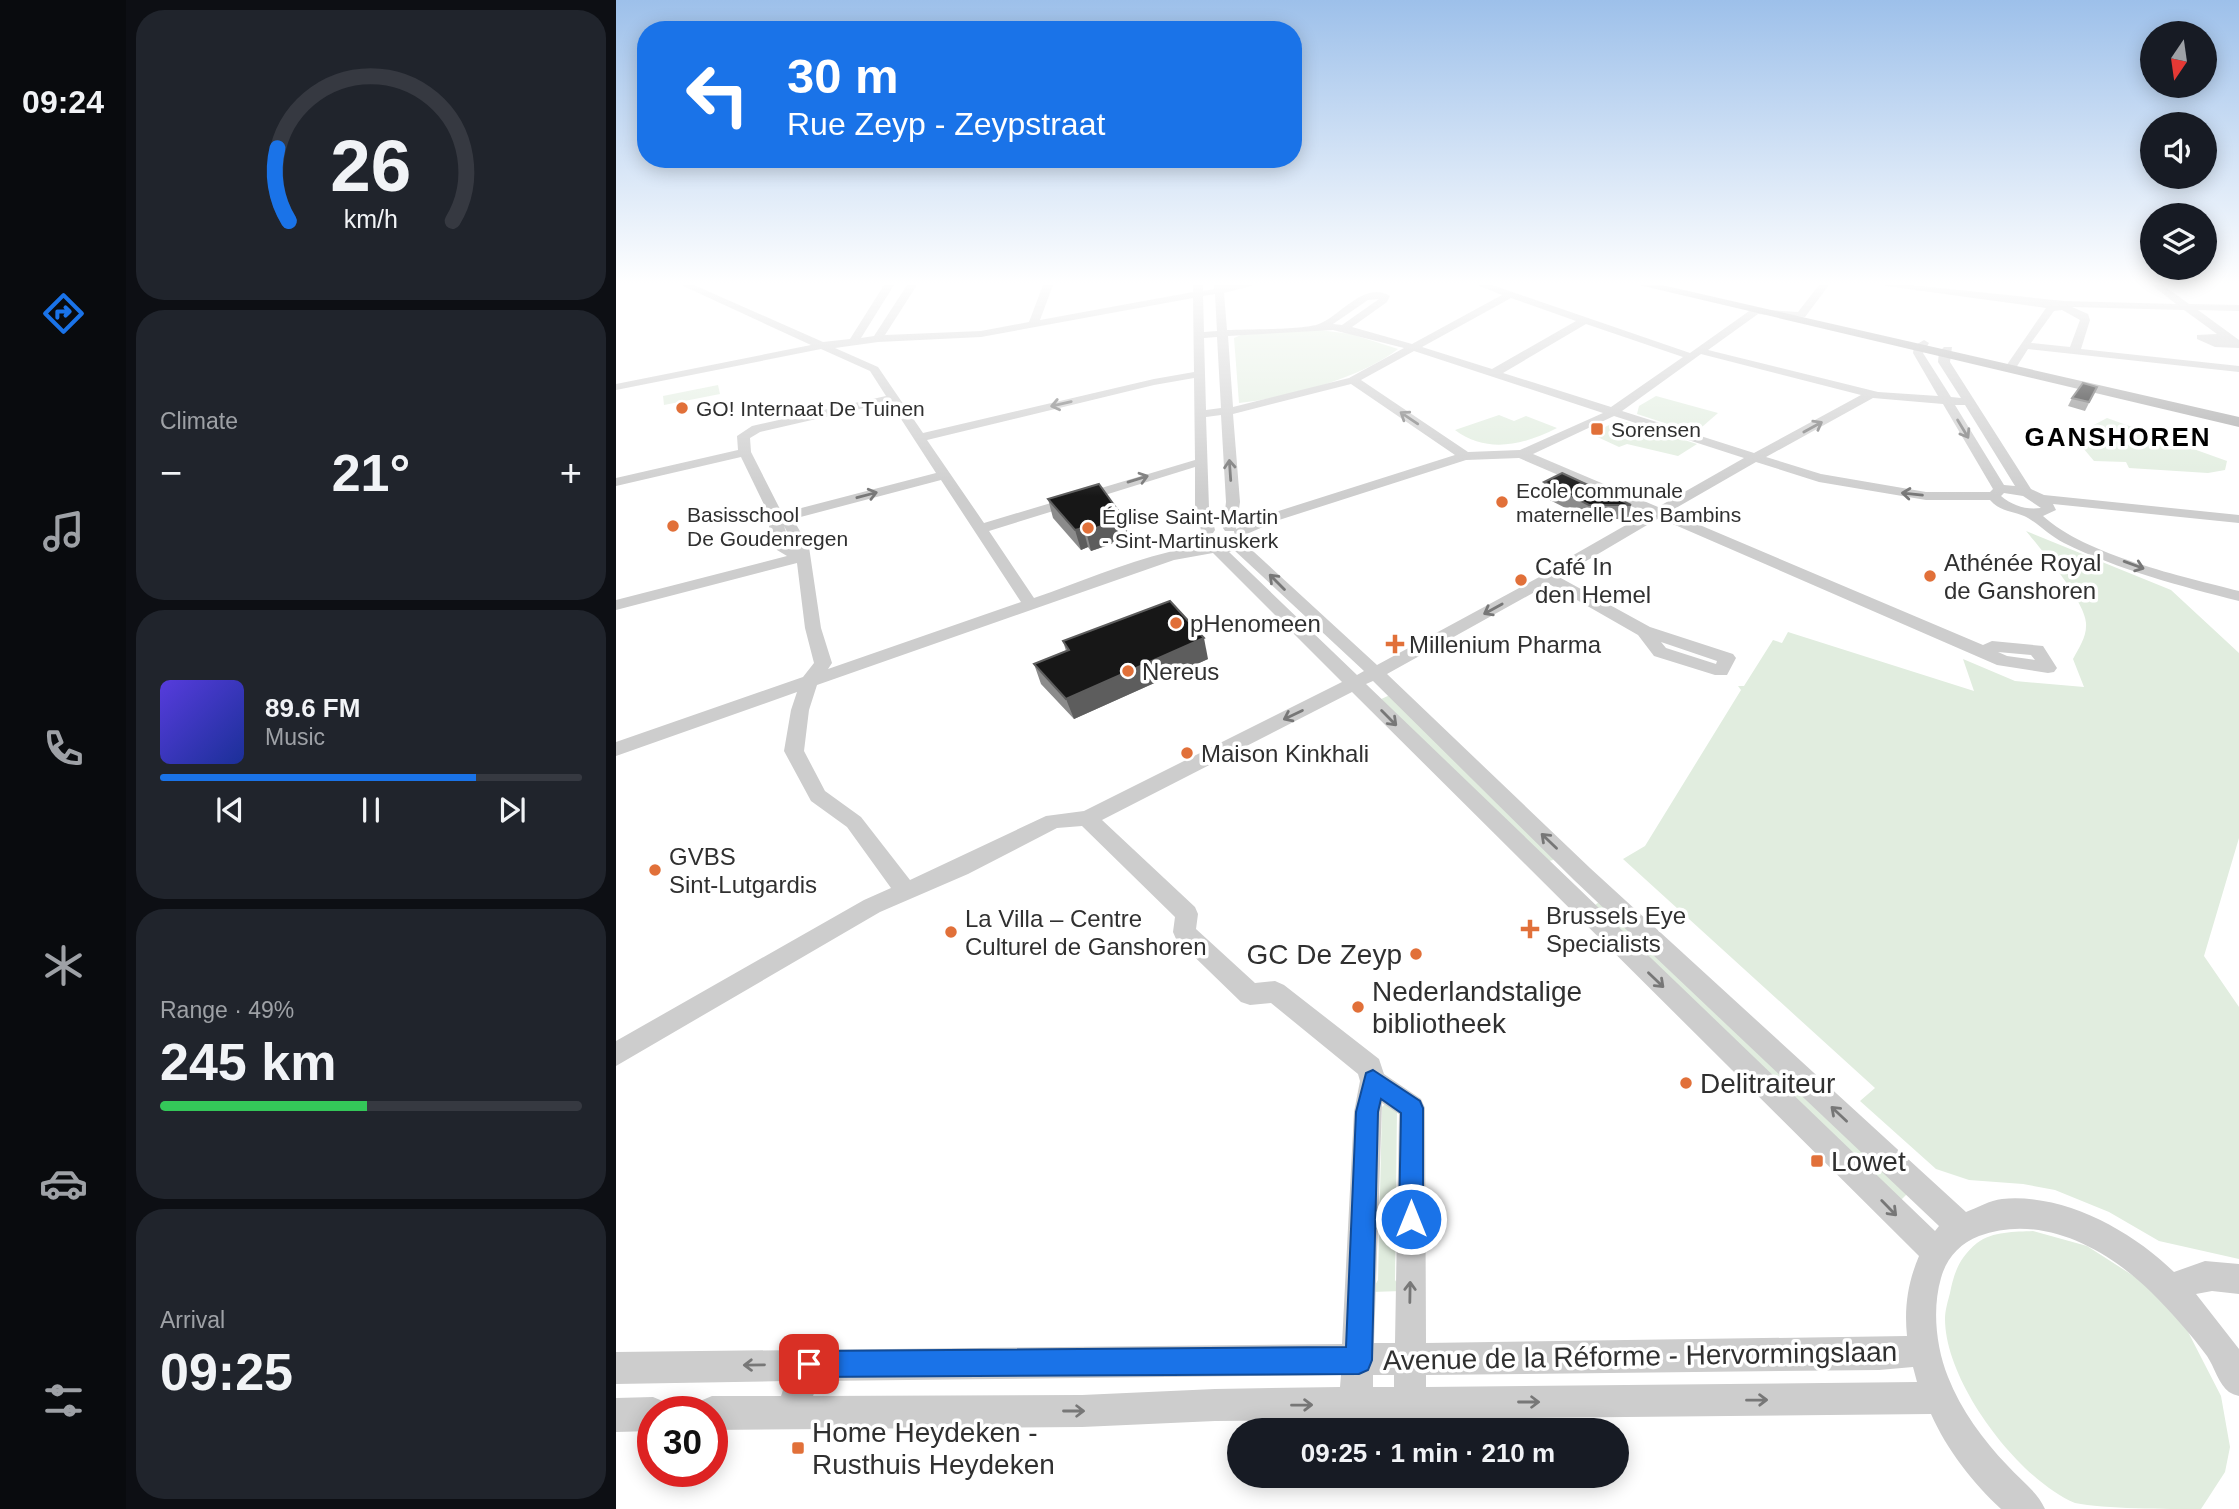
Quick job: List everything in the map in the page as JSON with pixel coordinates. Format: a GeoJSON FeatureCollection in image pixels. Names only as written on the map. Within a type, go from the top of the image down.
{"type":"FeatureCollection","features":[{"type":"Feature","properties":{"kind":"main road"},"geometry":{"type":"LineString","coordinates":[[1965,355],[2239,415]]}},
{"type":"Feature","properties":{"kind":"main road"},"geometry":{"type":"LineString","coordinates":[[2012,366],[2239,422]]}},
{"type":"Feature","properties":{"kind":"street"},"geometry":{"type":"LineString","coordinates":[[616,387],[774,355]]}},
{"type":"Feature","properties":{"kind":"street"},"geometry":{"type":"LineString","coordinates":[[845,355],[874,369],[1031,604]]}},
{"type":"Feature","properties":{"kind":"street"},"geometry":{"type":"LineString","coordinates":[[861,355],[865,363]]}},
{"type":"Feature","properties":{"kind":"street"},"geometry":{"type":"LineString","coordinates":[[1200,355],[1202,508],[1221,536],[1354,684],[1936,1252]]}},
{"type":"Feature","properties":{"kind":"street"},"geometry":{"type":"LineString","coordinates":[[1221,536],[1227,411],[1223,355]]}},
{"type":"Feature","properties":{"kind":"street"},"geometry":{"type":"LineString","coordinates":[[1200,414],[1249,408],[1353,380],[1396,355]]}},
{"type":"Feature","properties":{"kind":"street"},"geometry":{"type":"LineString","coordinates":[[1438,355],[1819,478],[1895,492],[1952,497],[2026,492]]}},
{"type":"Feature","properties":{"kind":"street"},"geometry":{"type":"LineString","coordinates":[[1494,373],[1524,355]]}},
{"type":"Feature","properties":{"kind":"street"},"geometry":{"type":"LineString","coordinates":[[616,749],[1170,556],[1268,518],[1465,456],[1521,454],[1612,412],[1695,355]]}},
{"type":"Feature","properties":{"kind":"street"},"geometry":{"type":"LineString","coordinates":[[1703,355],[1870,395],[1969,402]]}},
{"type":"Feature","properties":{"kind":"street"},"geometry":{"type":"LineString","coordinates":[[1925,355],[1946,401],[2001,503],[2031,513],[2043,528],[2127,564],[2184,583],[2239,596]]}},
{"type":"Feature","properties":{"kind":"street"},"geometry":{"type":"LineString","coordinates":[[1945,355],[1944,362],[2026,492],[2045,504],[2239,526]]}},
{"type":"Feature","properties":{"kind":"street"},"geometry":{"type":"LineString","coordinates":[[2012,366],[2019,355]]}},
{"type":"Feature","properties":{"kind":"street"},"geometry":{"type":"LineString","coordinates":[[2107,355],[2239,369]]}},
{"type":"Feature","properties":{"kind":"street"},"geometry":{"type":"LineString","coordinates":[[919,438],[1154,382],[1200,374]]}},
{"type":"Feature","properties":{"kind":"street"},"geometry":{"type":"LineString","coordinates":[[1353,380],[1465,456]]}},
{"type":"Feature","properties":{"kind":"street"},"geometry":{"type":"LineString","coordinates":[[616,1054],[872,906],[1053,821],[1087,818],[1376,673],[1870,395]]}},
{"type":"Feature","properties":{"kind":"street"},"geometry":{"type":"LineString","coordinates":[[803,557],[784,550],[776,527],[778,519],[745,452],[743,436],[756,429],[891,398]]}},
{"type":"Feature","properties":{"kind":"street"},"geometry":{"type":"LineString","coordinates":[[616,482],[745,452]]}},
{"type":"Feature","properties":{"kind":"street"},"geometry":{"type":"LineString","coordinates":[[1521,454],[1985,652]]}},
{"type":"Feature","properties":{"kind":"street"},"geometry":{"type":"LineString","coordinates":[[979,528],[1187,464],[1201,463]]}},
{"type":"Feature","properties":{"kind":"street"},"geometry":{"type":"LineString","coordinates":[[778,519],[943,475]]}},
{"type":"Feature","properties":{"kind":"street"},"geometry":{"type":"LineString","coordinates":[[2031,513],[2045,504],[2239,519]]}},
{"type":"Feature","properties":{"kind":"street"},"geometry":{"type":"LineString","coordinates":[[1221,536],[1268,518]]}},
{"type":"Feature","properties":{"kind":"street"},"geometry":{"type":"LineString","coordinates":[[1221,536],[1376,673],[1582,874],[1961,1227]]}},
{"type":"Feature","properties":{"kind":"street"},"geometry":{"type":"LineString","coordinates":[[616,604],[803,557]]}},
{"type":"Feature","properties":{"kind":"street"},"geometry":{"type":"LineString","coordinates":[[803,557],[807,569],[817,650],[823,663],[808,682],[800,710],[794,751],[818,796],[854,822],[906,891]]}},
{"type":"Feature","properties":{"kind":"street"},"geometry":{"type":"LineString","coordinates":[[1549,578],[1644,631]]}},
{"type":"Feature","properties":{"kind":"street"},"geometry":{"type":"LineString","coordinates":[[1087,818],[1187,914],[1184,932],[1250,994],[1275,992],[1370,1067],[1373,1081],[1367,1112],[1356,1404]]}},
{"type":"Feature","properties":{"kind":"street"},"geometry":{"type":"LineString","coordinates":[[1560,886],[1582,874]]}},
{"type":"Feature","properties":{"kind":"street"},"geometry":{"type":"LineString","coordinates":[[1373,1081],[1412,1108],[1410,1403]]}},
{"type":"Feature","properties":{"kind":"street"},"geometry":{"type":"LineString","coordinates":[[2027,1509],[1982,1464],[1959,1431],[1941,1398],[1924,1350],[1921,1295],[1926,1272],[1936,1252],[1961,1227],[1982,1218],[2005,1213],[2031,1214],[2059,1220],[2116,1245],[2172,1289],[2215,1339],[2239,1380]]}},
{"type":"Feature","properties":{"kind":"street"},"geometry":{"type":"LineString","coordinates":[[2172,1289],[2193,1278],[2209,1274],[2239,1279]]}},
{"type":"Feature","properties":{"kind":"street","name":"Avenue de la Réforme - Hervormingslaan"},"geometry":{"type":"LineString","coordinates":[[616,1368],[809,1364],[1410,1361],[1879,1354],[1924,1350]]}},
{"type":"Feature","properties":{"kind":"street"},"geometry":{"type":"LineString","coordinates":[[791,1412],[809,1364]]}},
{"type":"Feature","properties":{"kind":"street","name":"Avenue de la Réforme - Hervormingslaan"},"geometry":{"type":"LineString","coordinates":[[728,1413],[1082,1411],[1215,1405],[1941,1398]]}},
{"type":"Feature","properties":{"kind":"street"},"geometry":{"type":"LineString","coordinates":[[616,1415],[637,1414]]}},
{"type":"Feature","properties":{"kind":"green space"},"geometry":{"type":"Polygon","coordinates":[[[1235,355],[1389,355],[1343,378],[1300,392],[1239,403],[1235,355]]]}},
{"type":"Feature","properties":{"kind":"green space"},"geometry":{"type":"Polygon","coordinates":[[[718,385],[720,394],[664,405],[663,396],[718,385]]]}},
{"type":"Feature","properties":{"kind":"green space"},"geometry":{"type":"Polygon","coordinates":[[[1656,396],[1718,413],[1695,433],[1637,414],[1639,406],[1656,396]]]}},
{"type":"Feature","properties":{"kind":"green space"},"geometry":{"type":"Polygon","coordinates":[[[1499,415],[1514,421],[1526,416],[1557,428],[1532,439],[1506,444],[1480,442],[1455,430],[1499,415]]]}},
{"type":"Feature","properties":{"kind":"green space"},"geometry":{"type":"Polygon","coordinates":[[[2107,418],[2227,461],[2225,470],[2208,473],[2129,468],[2126,462],[2094,461],[2073,436],[2107,418]]]}},
{"type":"Feature","properties":{"kind":"green space"},"geometry":{"type":"Polygon","coordinates":[[[1624,422],[1697,444],[1678,456],[1627,444],[1619,447],[1591,434],[1613,423],[1624,422]]]}},
{"type":"Feature","properties":{"kind":"green space"},"geometry":{"type":"Polygon","coordinates":[[[2026,531],[2171,590],[2239,653],[2239,838],[2204,956],[2239,1007],[2239,1259],[2159,1241],[2109,1212],[2055,1190],[2023,1184],[1969,1180],[1936,1169],[1860,1101],[1875,1088],[1623,859],[1645,846],[1741,690],[1738,686],[1744,686],[1773,640],[1782,643],[1788,632],[1974,691],[1963,659],[2015,681],[2084,687],[2073,659],[2085,633],[2084,613],[2061,576],[2026,531]]]}},
{"type":"Feature","properties":{"kind":"green space"},"geometry":{"type":"Polygon","coordinates":[[[1390,695],[1553,860],[1549,861],[1379,700],[1390,695]]]}},
{"type":"Feature","properties":{"kind":"green space"},"geometry":{"type":"Polygon","coordinates":[[[1599,902],[1908,1193],[1898,1203],[1595,905],[1599,902]]]}},
{"type":"Feature","properties":{"kind":"green space"},"geometry":{"type":"Polygon","coordinates":[[[1385,1104],[1397,1110],[1395,1280],[1402,1291],[1371,1292],[1378,1280],[1382,1107],[1385,1104]]]}},
{"type":"Feature","properties":{"kind":"green space"},"geometry":{"type":"Polygon","coordinates":[[[2033,1231],[2087,1246],[2143,1282],[2186,1328],[2221,1396],[2230,1447],[2225,1472],[2201,1509],[2119,1508],[2075,1503],[2053,1491],[2009,1451],[1971,1399],[1957,1371],[1948,1344],[1945,1319],[1956,1272],[1966,1254],[1983,1239],[2004,1233],[2033,1231]]]}},
{"type":"Feature","properties":{"kind":"building"},"geometry":{"type":"Polygon","coordinates":[[[2083,383],[2097,387],[2089,402],[2072,398],[2083,383]]]}},
{"type":"Feature","properties":{"kind":"building"},"geometry":{"type":"Polygon","coordinates":[[[1562,473],[1631,505],[1589,505],[1544,482],[1562,473]]]}},
{"type":"Feature","properties":{"kind":"building"},"geometry":{"type":"Polygon","coordinates":[[[1099,484],[1124,519],[1086,531],[1083,528],[1075,530],[1048,499],[1099,484]]]}},
{"type":"Feature","properties":{"kind":"building"},"geometry":{"type":"Polygon","coordinates":[[[1170,601],[1204,638],[1066,699],[1034,664],[1069,650],[1063,641],[1170,601]]]}},
{"type":"Feature","properties":{"kind":"place","name":"GO! Internaat De Tuinen"},"geometry":{"type":"Point","coordinates":[682,408]}},
{"type":"Feature","properties":{"kind":"place","name":"Sorensen"},"geometry":{"type":"Point","coordinates":[1597,429]}},
{"type":"Feature","properties":{"kind":"place","name":"Ecole communale maternelle Les Bambins"},"geometry":{"type":"Point","coordinates":[1502,502]}},
{"type":"Feature","properties":{"kind":"place","name":"Basisschool De Goudenregen"},"geometry":{"type":"Point","coordinates":[673,526]}},
{"type":"Feature","properties":{"kind":"place","name":"Église Saint-Martin - Sint-Martinuskerk"},"geometry":{"type":"Point","coordinates":[1088,528]}},
{"type":"Feature","properties":{"kind":"place","name":"Athénée Royal de Ganshoren"},"geometry":{"type":"Point","coordinates":[1930,576]}},
{"type":"Feature","properties":{"kind":"place","name":"Café In den Hemel"},"geometry":{"type":"Point","coordinates":[1521,580]}},
{"type":"Feature","properties":{"kind":"place","name":"pHenomeen"},"geometry":{"type":"Point","coordinates":[1176,623]}},
{"type":"Feature","properties":{"kind":"place","name":"Millenium Pharma"},"geometry":{"type":"Point","coordinates":[1395,644]}},
{"type":"Feature","properties":{"kind":"place","name":"Nereus"},"geometry":{"type":"Point","coordinates":[1128,671]}},
{"type":"Feature","properties":{"kind":"place","name":"Maison Kinkhali"},"geometry":{"type":"Point","coordinates":[1187,753]}},
{"type":"Feature","properties":{"kind":"place","name":"GVBS Sint-Lutgardis"},"geometry":{"type":"Point","coordinates":[655,870]}},
{"type":"Feature","properties":{"kind":"place","name":"Brussels Eye Specialists"},"geometry":{"type":"Point","coordinates":[1530,929]}},
{"type":"Feature","properties":{"kind":"place","name":"La Villa – Centre Culturel de Ganshoren"},"geometry":{"type":"Point","coordinates":[951,932]}},
{"type":"Feature","properties":{"kind":"place","name":"GC De Zeyp"},"geometry":{"type":"Point","coordinates":[1416,954]}},
{"type":"Feature","properties":{"kind":"place","name":"Nederlandstalige bibliotheek"},"geometry":{"type":"Point","coordinates":[1358,1007]}},
{"type":"Feature","properties":{"kind":"place","name":"Delitraiteur"},"geometry":{"type":"Point","coordinates":[1686,1083]}},
{"type":"Feature","properties":{"kind":"place","name":"Lowet"},"geometry":{"type":"Point","coordinates":[1817,1161]}},
{"type":"Feature","properties":{"kind":"place","name":"Home Heydeken - Rusthuis Heydeken"},"geometry":{"type":"Point","coordinates":[798,1448]}},
{"type":"Feature","properties":{"kind":"district","name":"GANSHOREN"},"geometry":{"type":"Point","coordinates":[2118,437]}},
{"type":"Feature","properties":{"kind":"route"},"geometry":{"type":"LineString","coordinates":[[809,1364],[1359,1360],[1367,1112],[1373,1081],[1412,1108],[1411,1219]]}}]}
